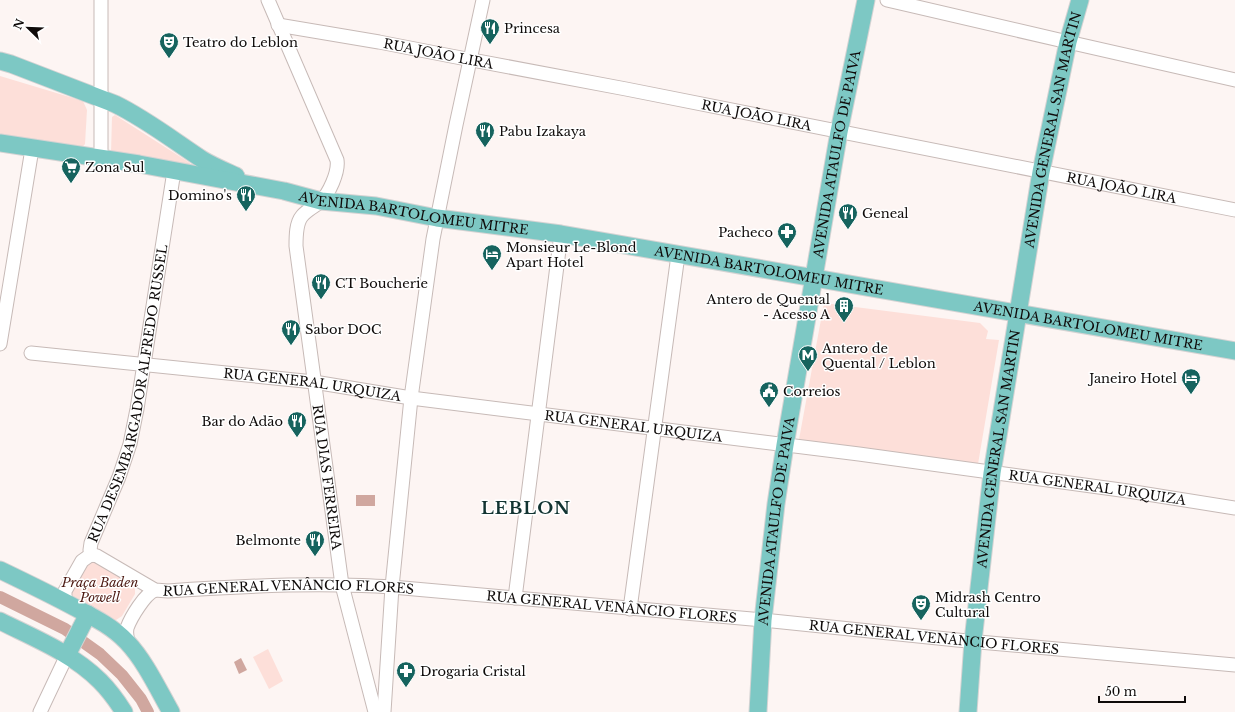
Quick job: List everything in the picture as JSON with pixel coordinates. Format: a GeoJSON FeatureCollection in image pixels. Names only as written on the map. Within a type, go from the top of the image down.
{"type":"FeatureCollection","features":[{"type":"Feature","properties":{"kind":"main road","name":"AVENIDA ATAULFO DE PAIVA"},"geometry":{"type":"LineString","coordinates":[[758,712],[763,620],[776,504],[839,132],[866,0]]}},
{"type":"Feature","properties":{"kind":"main road","name":"AVENIDA GENERAL SAN MARTIN"},"geometry":{"type":"LineString","coordinates":[[968,712],[973,641],[992,473],[1017,313],[1041,172],[1068,42],[1080,0]]}},
{"type":"Feature","properties":{"kind":"main road","name":"AVENIDA BARTOLOMEU MITRE"},"geometry":{"type":"LineString","coordinates":[[0,61],[101,97],[126,109],[204,160],[256,186]]}},
{"type":"Feature","properties":{"kind":"main road","name":"AVENIDA BARTOLOMEU MITRE"},"geometry":{"type":"LineString","coordinates":[[0,143],[139,164],[284,191],[321,201],[376,206],[437,218],[561,234],[1235,352]]}},
{"type":"Feature","properties":{"kind":"main road"},"geometry":{"type":"LineString","coordinates":[[0,570],[67,603],[108,626],[129,644],[156,684],[171,712]]}},
{"type":"Feature","properties":{"kind":"main road"},"geometry":{"type":"LineString","coordinates":[[67,655],[88,614]]}},
{"type":"Feature","properties":{"kind":"main road"},"geometry":{"type":"LineString","coordinates":[[0,621],[67,655],[78,663],[100,681],[124,712]]}},
{"type":"Feature","properties":{"kind":"street"},"geometry":{"type":"LineString","coordinates":[[101,0],[101,159]]}},
{"type":"Feature","properties":{"kind":"street"},"geometry":{"type":"LineString","coordinates":[[268,0],[337,160],[338,166],[332,182],[321,201]]}},
{"type":"Feature","properties":{"kind":"street"},"geometry":{"type":"LineString","coordinates":[[384,712],[392,587],[410,398],[433,239],[483,0]]}},
{"type":"Feature","properties":{"kind":"street"},"geometry":{"type":"LineString","coordinates":[[887,0],[1235,80]]}},
{"type":"Feature","properties":{"kind":"street","name":"RUA JOÃO LIRA"},"geometry":{"type":"LineString","coordinates":[[278,25],[379,42],[626,89],[1235,210]]}},
{"type":"Feature","properties":{"kind":"street"},"geometry":{"type":"LineString","coordinates":[[0,344],[32,149]]}},
{"type":"Feature","properties":{"kind":"street","name":"RUA DESEMBARGADOR ALFREDO RUSSEL"},"geometry":{"type":"LineString","coordinates":[[67,603],[64,595],[68,585],[82,561],[93,555],[90,550],[91,543],[119,477],[130,444],[174,171]]}},
{"type":"Feature","properties":{"kind":"street","name":"RUA DIAS FERREIRA"},"geometry":{"type":"LineString","coordinates":[[321,201],[302,216],[298,226],[296,246],[342,585],[375,712]]}},
{"type":"Feature","properties":{"kind":"street"},"geometry":{"type":"LineString","coordinates":[[515,598],[561,234]]}},
{"type":"Feature","properties":{"kind":"street"},"geometry":{"type":"LineString","coordinates":[[630,609],[678,254]]}},
{"type":"Feature","properties":{"kind":"street","name":"RUA GENERAL URQUIZA"},"geometry":{"type":"LineString","coordinates":[[31,353],[314,382],[410,398],[859,454],[1128,491],[1235,508]]}},
{"type":"Feature","properties":{"kind":"street","name":"RUA GENERAL VENÂNCIO FLORES"},"geometry":{"type":"LineString","coordinates":[[93,555],[156,590],[168,591],[252,586],[342,585],[392,587],[763,620],[1235,665]]}},
{"type":"Feature","properties":{"kind":"street"},"geometry":{"type":"LineString","coordinates":[[108,626],[116,626],[129,615],[140,595],[140,582]]}},
{"type":"Feature","properties":{"kind":"street"},"geometry":{"type":"LineString","coordinates":[[129,644],[126,635],[127,628],[144,598],[150,592],[156,590]]}},
{"type":"Feature","properties":{"kind":"street"},"geometry":{"type":"LineString","coordinates":[[40,712],[67,655]]}},
{"type":"Feature","properties":{"kind":"green space"},"geometry":{"type":"Polygon","coordinates":[[[0,76],[83,101],[87,110],[85,144],[80,150],[0,134],[0,76]]]}},
{"type":"Feature","properties":{"kind":"green space"},"geometry":{"type":"Polygon","coordinates":[[[115,115],[190,163],[192,166],[111,153],[112,117],[115,115]]]}},
{"type":"Feature","properties":{"kind":"green space"},"geometry":{"type":"Polygon","coordinates":[[[824,303],[980,323],[988,331],[986,339],[999,340],[978,464],[798,445],[824,303]]]}},
{"type":"Feature","properties":{"kind":"green space","name":"Praça Baden Powell"},"geometry":{"type":"Polygon","coordinates":[[[91,562],[97,562],[132,583],[135,588],[135,594],[122,616],[116,620],[111,620],[75,600],[72,594],[73,588],[86,565],[91,562]]]}},
{"type":"Feature","properties":{"kind":"green space"},"geometry":{"type":"Polygon","coordinates":[[[268,649],[283,681],[269,689],[253,657],[268,649]]]}},
{"type":"Feature","properties":{"kind":"shaded area"},"geometry":{"type":"Polygon","coordinates":[[[356,495],[375,495],[375,506],[356,506],[356,495]]]}},
{"type":"Feature","properties":{"kind":"shaded area"},"geometry":{"type":"Polygon","coordinates":[[[241,658],[247,670],[239,674],[234,662],[241,658]]]}},
{"type":"Feature","properties":{"kind":"waterway"},"geometry":{"type":"LineString","coordinates":[[0,597],[65,629],[100,654],[122,675],[141,699],[148,712]]}},
{"type":"Feature","properties":{"kind":"place","name":"Princesa"},"geometry":{"type":"Point","coordinates":[490,45]}},
{"type":"Feature","properties":{"kind":"place","name":"Teatro do Leblon"},"geometry":{"type":"Point","coordinates":[169,59]}},
{"type":"Feature","properties":{"kind":"place","name":"Pabu Izakaya"},"geometry":{"type":"Point","coordinates":[485,148]}},
{"type":"Feature","properties":{"kind":"place","name":"Zona Sul"},"geometry":{"type":"Point","coordinates":[71,184]}},
{"type":"Feature","properties":{"kind":"place","name":"Domino's"},"geometry":{"type":"Point","coordinates":[246,212]}},
{"type":"Feature","properties":{"kind":"place","name":"Geneal"},"geometry":{"type":"Point","coordinates":[848,230]}},
{"type":"Feature","properties":{"kind":"place","name":"Pacheco"},"geometry":{"type":"Point","coordinates":[787,249]}},
{"type":"Feature","properties":{"kind":"place","name":"Monsieur Le-Blond Apart Hotel"},"geometry":{"type":"Point","coordinates":[492,271]}},
{"type":"Feature","properties":{"kind":"place","name":"CT Boucherie"},"geometry":{"type":"Point","coordinates":[321,300]}},
{"type":"Feature","properties":{"kind":"place","name":"Antero de Quental - Acesso A"},"geometry":{"type":"Point","coordinates":[844,323]}},
{"type":"Feature","properties":{"kind":"place","name":"Sabor DOC"},"geometry":{"type":"Point","coordinates":[291,346]}},
{"type":"Feature","properties":{"kind":"place","name":"Antero de Quental / Leblon"},"geometry":{"type":"Point","coordinates":[808,372]}},
{"type":"Feature","properties":{"kind":"place","name":"Janeiro Hotel"},"geometry":{"type":"Point","coordinates":[1191,395]}},
{"type":"Feature","properties":{"kind":"place","name":"Correios"},"geometry":{"type":"Point","coordinates":[769,408]}},
{"type":"Feature","properties":{"kind":"place","name":"Bar do Adão"},"geometry":{"type":"Point","coordinates":[297,438]}},
{"type":"Feature","properties":{"kind":"place","name":"Belmonte"},"geometry":{"type":"Point","coordinates":[315,557]}},
{"type":"Feature","properties":{"kind":"place","name":"Midrash Centro Cultural"},"geometry":{"type":"Point","coordinates":[921,621]}},
{"type":"Feature","properties":{"kind":"place","name":"Drogaria Cristal"},"geometry":{"type":"Point","coordinates":[406,688]}},
{"type":"Feature","properties":{"kind":"district","name":"LEBLON"},"geometry":{"type":"Point","coordinates":[526,508]}}]}
